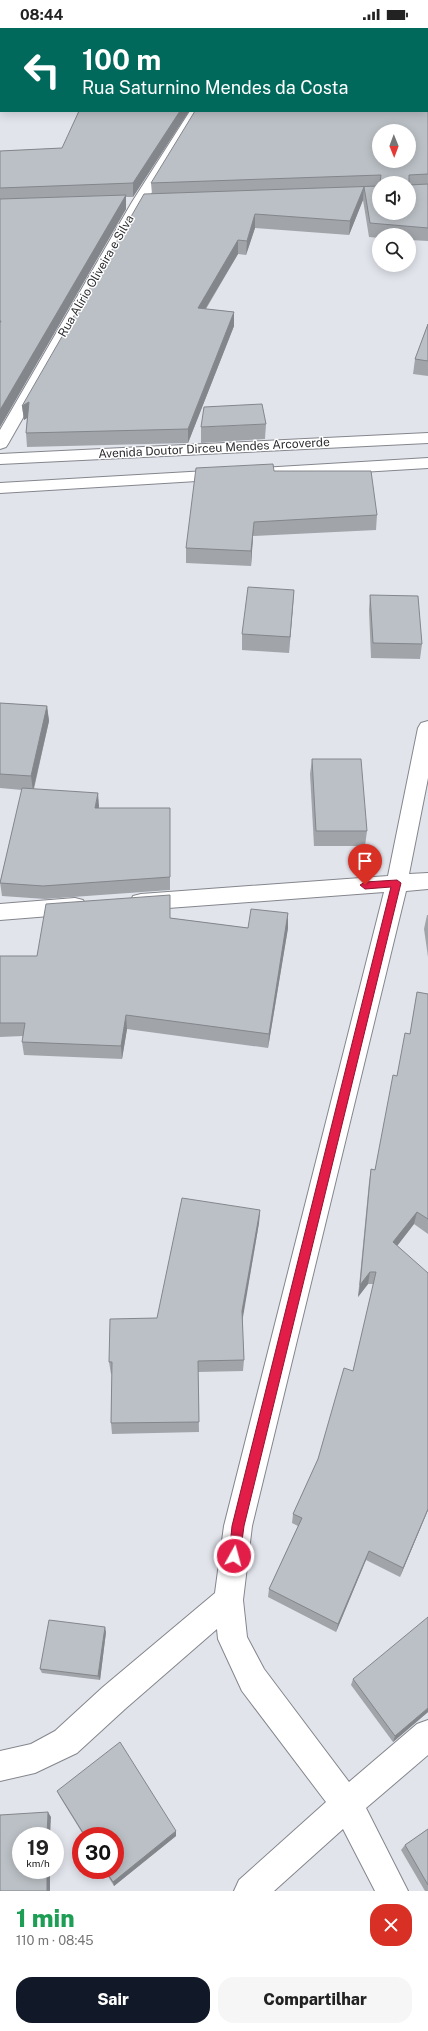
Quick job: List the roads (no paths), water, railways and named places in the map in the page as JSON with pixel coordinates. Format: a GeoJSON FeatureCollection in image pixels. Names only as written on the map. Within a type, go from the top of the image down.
{"type":"FeatureCollection","features":[{"type":"Feature","properties":{"kind":"street","name":"Rua Alírio Oliveira e Silva"},"geometry":{"type":"LineString","coordinates":[[0,444],[139,202],[195,112]]}},
{"type":"Feature","properties":{"kind":"street"},"geometry":{"type":"LineString","coordinates":[[124,203],[154,202]]}},
{"type":"Feature","properties":{"kind":"street","name":"Avenida Doutor Dirceu Mendes Arcoverde"},"geometry":{"type":"LineString","coordinates":[[0,459],[428,438]]}},
{"type":"Feature","properties":{"kind":"street","name":"Avenida Doutor Dirceu Mendes Arcoverde"},"geometry":{"type":"LineString","coordinates":[[0,488],[428,463]]}},
{"type":"Feature","properties":{"kind":"street"},"geometry":{"type":"LineString","coordinates":[[392,1891],[347,1804],[254,1680],[233,1639],[229,1600],[238,1526],[397,883],[428,728]]}},
{"type":"Feature","properties":{"kind":"street"},"geometry":{"type":"LineString","coordinates":[[119,903],[428,881]]}},
{"type":"Feature","properties":{"kind":"street"},"geometry":{"type":"LineString","coordinates":[[0,912],[95,905]]}},
{"type":"Feature","properties":{"kind":"street"},"geometry":{"type":"LineString","coordinates":[[0,1766],[35,1758],[66,1742],[114,1698],[229,1600]]}},
{"type":"Feature","properties":{"kind":"street"},"geometry":{"type":"LineString","coordinates":[[250,1891],[347,1804],[428,1735]]}}]}
